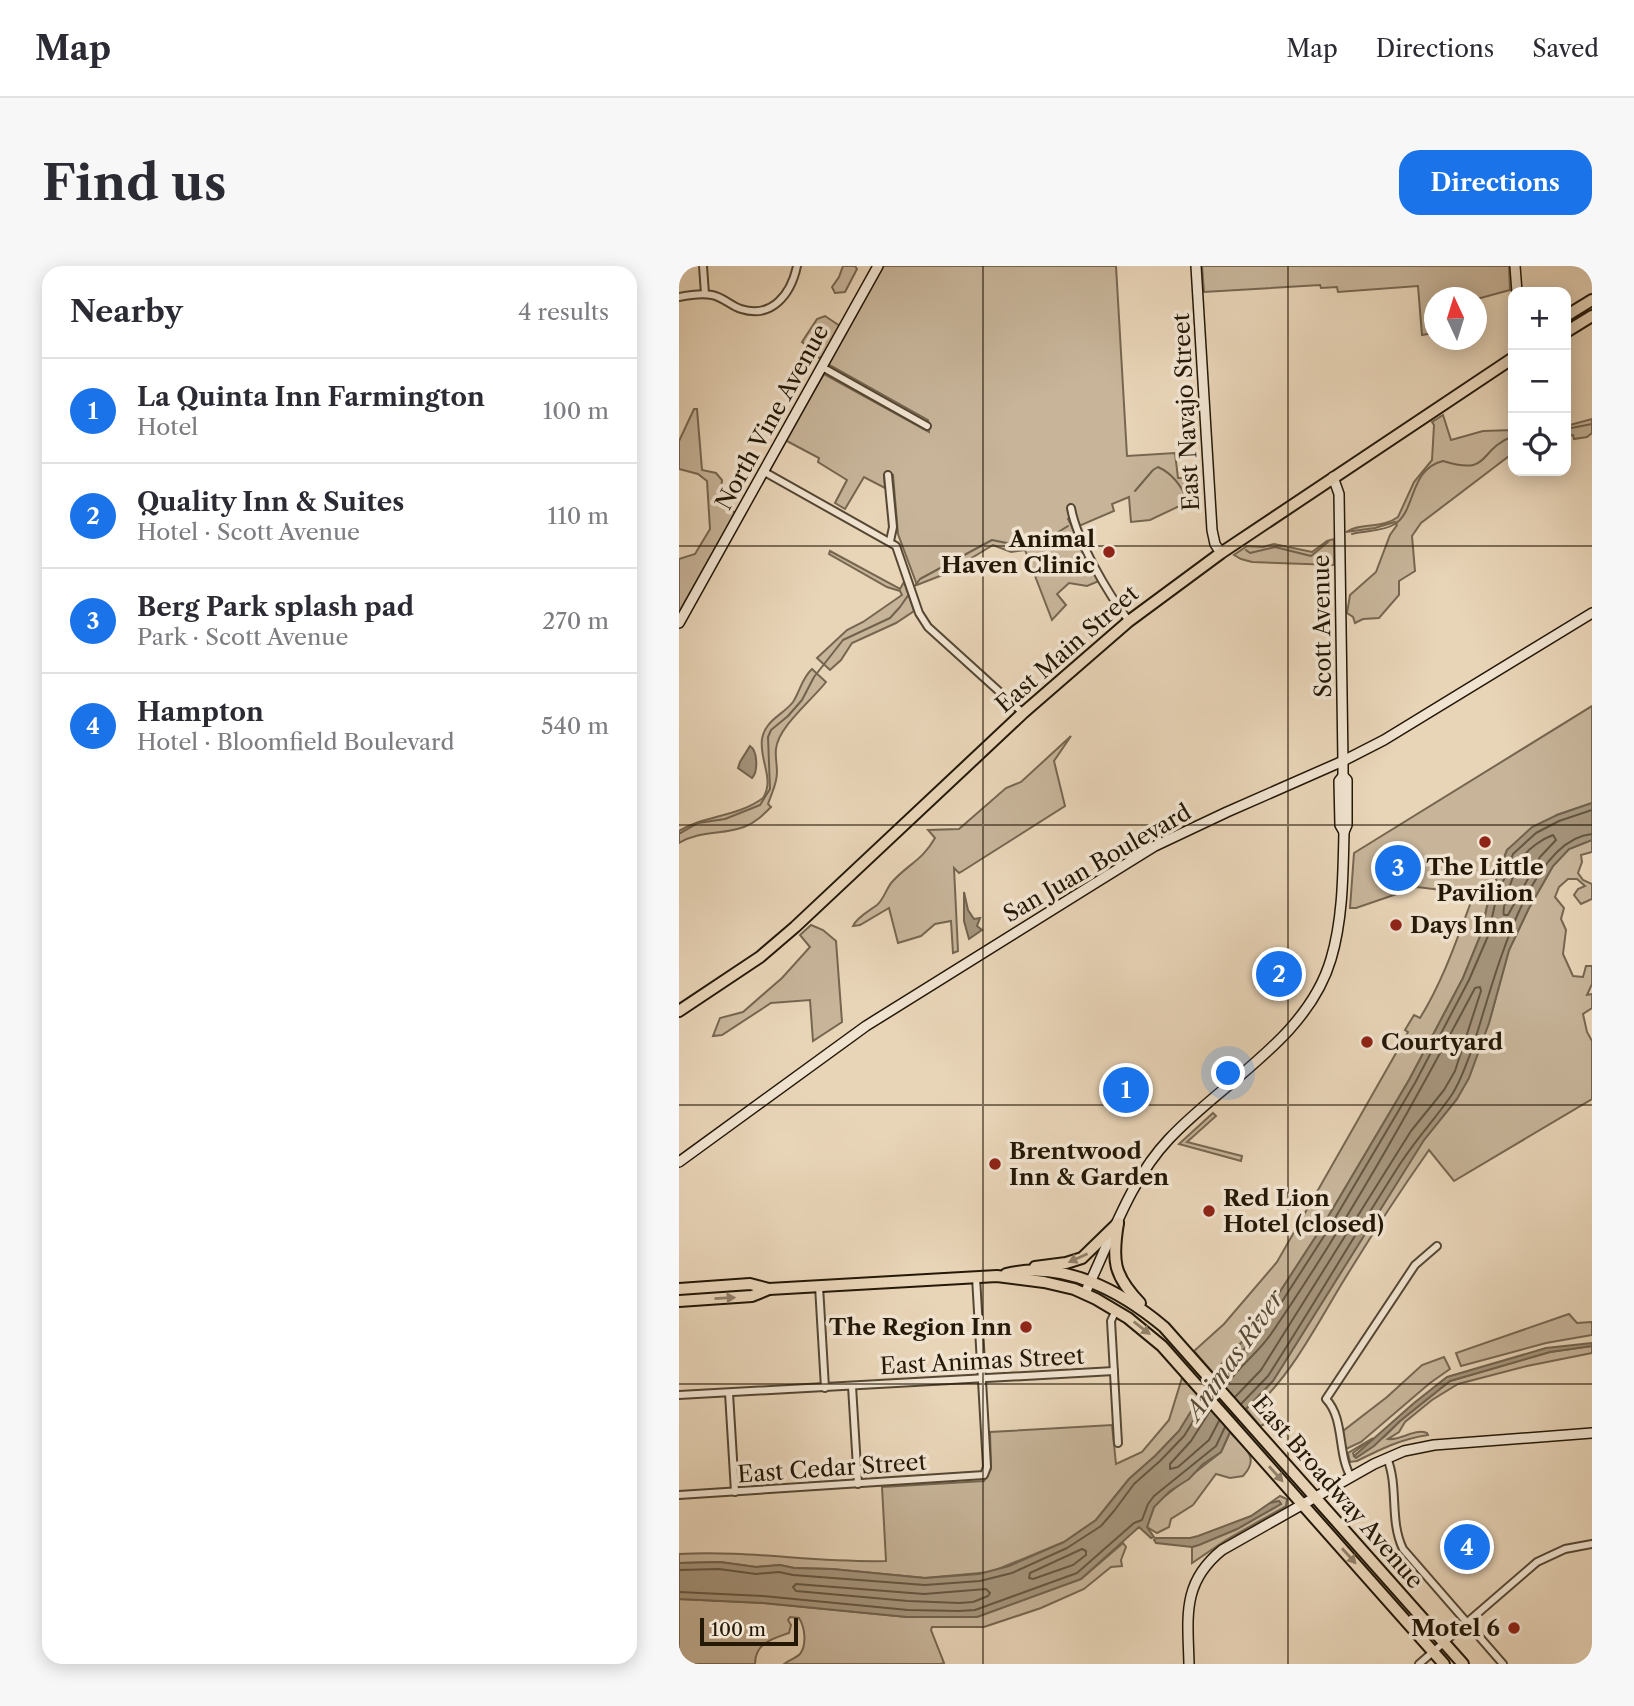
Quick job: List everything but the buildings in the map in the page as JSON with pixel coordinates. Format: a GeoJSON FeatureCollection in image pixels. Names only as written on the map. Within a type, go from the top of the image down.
{"type":"FeatureCollection","features":[{"type":"Feature","properties":{"kind":"main road","name":"North Vine Avenue"},"geometry":{"type":"LineString","coordinates":[[679,623],[878,266]]}},
{"type":"Feature","properties":{"kind":"main road","name":"East Navajo Street"},"geometry":{"type":"LineString","coordinates":[[1196,266],[1212,530],[1215,544],[1221,553]]}},
{"type":"Feature","properties":{"kind":"main road"},"geometry":{"type":"LineString","coordinates":[[1515,266],[1517,287]]}},
{"type":"Feature","properties":{"kind":"main road"},"geometry":{"type":"LineString","coordinates":[[1571,307],[1592,295]]}},
{"type":"Feature","properties":{"kind":"main road"},"geometry":{"type":"LineString","coordinates":[[1571,313],[1592,300]]}},
{"type":"Feature","properties":{"kind":"main road"},"geometry":{"type":"LineString","coordinates":[[1571,329],[1592,316]]}},
{"type":"Feature","properties":{"kind":"main road","name":"East Main Street"},"geometry":{"type":"LineString","coordinates":[[679,1011],[760,957],[795,927],[1023,713],[1129,621],[1221,553],[1508,361]]}},
{"type":"Feature","properties":{"kind":"main road","name":"Scott Avenue"},"geometry":{"type":"LineString","coordinates":[[1085,1293],[1133,1189],[1148,1164],[1169,1139],[1288,1031],[1314,997],[1328,969],[1341,896],[1344,832],[1340,825],[1339,781],[1343,776],[1343,761],[1339,494],[1333,477]]}},
{"type":"Feature","properties":{"kind":"main road","name":"San Juan Boulevard"},"geometry":{"type":"LineString","coordinates":[[679,1162],[866,1026],[1108,874],[1155,846],[1343,761],[1408,727],[1592,613]]}},
{"type":"Feature","properties":{"kind":"main road"},"geometry":{"type":"LineString","coordinates":[[1026,1269],[1078,1259],[1092,1250],[1118,1223]]}},
{"type":"Feature","properties":{"kind":"main road"},"geometry":{"type":"LineString","coordinates":[[1118,1223],[1114,1258],[1117,1272],[1126,1288],[1164,1327]]}},
{"type":"Feature","properties":{"kind":"main road","name":"East Broadway Avenue"},"geometry":{"type":"LineString","coordinates":[[997,1276],[1026,1269],[1054,1272],[1090,1282],[1126,1298],[1164,1327],[1463,1664]]}},
{"type":"Feature","properties":{"kind":"main road","name":"East Broadway Avenue"},"geometry":{"type":"LineString","coordinates":[[679,1289],[750,1284],[769,1289],[997,1276],[1052,1283],[1085,1293],[1116,1310],[1155,1339],[1444,1664]]}},
{"type":"Feature","properties":{"kind":"main road","name":"East Broadway Avenue"},"geometry":{"type":"LineString","coordinates":[[680,1301],[752,1296],[769,1289]]}},
{"type":"Feature","properties":{"kind":"main road"},"geometry":{"type":"LineString","coordinates":[[1189,1664],[1188,1608],[1191,1592],[1203,1569],[1222,1550],[1387,1458],[1427,1446],[1592,1433]]}},
{"type":"Feature","properties":{"kind":"street"},"geometry":{"type":"LineString","coordinates":[[703,266],[705,295]]}},
{"type":"Feature","properties":{"kind":"street"},"geometry":{"type":"LineString","coordinates":[[679,297],[717,297],[740,309],[754,311],[772,307],[789,291],[797,266]]}},
{"type":"Feature","properties":{"kind":"street"},"geometry":{"type":"LineString","coordinates":[[822,367],[927,426]]}},
{"type":"Feature","properties":{"kind":"street"},"geometry":{"type":"LineString","coordinates":[[763,471],[890,541],[898,550],[919,613],[928,628],[1023,713]]}},
{"type":"Feature","properties":{"kind":"street"},"geometry":{"type":"LineString","coordinates":[[888,475],[893,527],[890,541]]}},
{"type":"Feature","properties":{"kind":"street"},"geometry":{"type":"LineString","coordinates":[[1072,508],[1076,528],[1091,558],[1129,621]]}},
{"type":"Feature","properties":{"kind":"street"},"geometry":{"type":"LineString","coordinates":[[1351,1477],[1344,1465],[1332,1405],[1326,1399],[1415,1265],[1437,1246]]}},
{"type":"Feature","properties":{"kind":"street"},"geometry":{"type":"LineString","coordinates":[[976,1277],[981,1378]]}},
{"type":"Feature","properties":{"kind":"street"},"geometry":{"type":"LineString","coordinates":[[679,1395],[825,1388],[819,1286]]}},
{"type":"Feature","properties":{"kind":"street"},"geometry":{"type":"LineString","coordinates":[[1116,1310],[1111,1321],[1118,1443]]}},
{"type":"Feature","properties":{"kind":"street","name":"East Animas Street"},"geometry":{"type":"LineString","coordinates":[[825,1388],[1114,1371]]}},
{"type":"Feature","properties":{"kind":"street","name":"East Cedar Street"},"geometry":{"type":"LineString","coordinates":[[679,1495],[982,1476],[986,1472],[981,1378]]}},
{"type":"Feature","properties":{"kind":"street"},"geometry":{"type":"LineString","coordinates":[[852,1386],[858,1484]]}},
{"type":"Feature","properties":{"kind":"street"},"geometry":{"type":"LineString","coordinates":[[729,1393],[735,1492]]}},
{"type":"Feature","properties":{"kind":"street"},"geometry":{"type":"LineString","coordinates":[[1387,1458],[1391,1472],[1396,1531],[1401,1547],[1503,1664]]}},
{"type":"Feature","properties":{"kind":"street"},"geometry":{"type":"LineString","coordinates":[[1419,1664],[1537,1562],[1565,1549],[1592,1544]]}},
{"type":"Feature","properties":{"kind":"shaded area"},"geometry":{"type":"Polygon","coordinates":[[[843,266],[855,266],[857,269],[845,292],[835,293],[832,287],[843,266]]]}},
{"type":"Feature","properties":{"kind":"shaded area"},"geometry":{"type":"Polygon","coordinates":[[[883,266],[1116,266],[1127,456],[1175,453],[1178,478],[1183,478],[1190,501],[1150,520],[1131,522],[1129,497],[1112,504],[1114,511],[1079,526],[1075,515],[1068,519],[1099,581],[1087,586],[1069,583],[1057,594],[1066,605],[1052,620],[1025,550],[1011,552],[993,545],[945,574],[917,585],[898,534],[893,475],[884,475],[885,488],[864,477],[845,509],[835,503],[847,480],[818,462],[819,458],[785,440],[824,374],[929,432],[928,420],[828,364],[883,266]]]}},
{"type":"Feature","properties":{"kind":"shaded area"},"geometry":{"type":"Polygon","coordinates":[[[1202,266],[1509,266],[1508,291],[1487,296],[1487,287],[1424,287],[1422,335],[1418,286],[1338,292],[1337,287],[1321,288],[1320,285],[1204,292],[1202,266]]]}},
{"type":"Feature","properties":{"kind":"shaded area"},"geometry":{"type":"Polygon","coordinates":[[[825,316],[840,326],[823,357],[819,358],[802,342],[817,319],[825,316]]]}},
{"type":"Feature","properties":{"kind":"shaded area"},"geometry":{"type":"Polygon","coordinates":[[[694,409],[697,409],[702,470],[716,473],[722,480],[720,501],[735,513],[679,612],[679,559],[695,554],[710,529],[707,481],[698,474],[679,469],[679,441],[694,409]]]}},
{"type":"Feature","properties":{"kind":"shaded area"},"geometry":{"type":"Polygon","coordinates":[[[1443,415],[1451,440],[1483,431],[1508,430],[1508,457],[1421,523],[1412,536],[1415,571],[1399,581],[1399,595],[1379,618],[1363,619],[1355,623],[1353,617],[1347,613],[1350,595],[1376,572],[1390,535],[1397,525],[1395,522],[1346,532],[1392,521],[1398,517],[1414,482],[1432,460],[1432,422],[1443,415]]]}},
{"type":"Feature","properties":{"kind":"shaded area"},"geometry":{"type":"Polygon","coordinates":[[[1592,419],[1592,433],[1587,437],[1574,439],[1571,435],[1571,425],[1592,419]]]}},
{"type":"Feature","properties":{"kind":"shaded area"},"geometry":{"type":"Polygon","coordinates":[[[1334,539],[1334,565],[1252,562],[1234,555],[1247,546],[1263,547],[1274,544],[1312,552],[1334,539]]]}},
{"type":"Feature","properties":{"kind":"shaded area"},"geometry":{"type":"Polygon","coordinates":[[[830,551],[900,589],[904,582],[914,611],[896,623],[852,643],[841,660],[830,670],[817,658],[847,630],[902,595],[900,591],[887,587],[829,554],[830,551]]]}},
{"type":"Feature","properties":{"kind":"shaded area"},"geometry":{"type":"Polygon","coordinates":[[[812,669],[826,682],[789,723],[778,741],[776,780],[768,804],[771,807],[744,827],[703,834],[679,843],[679,831],[743,809],[763,798],[767,784],[762,747],[764,732],[770,722],[793,702],[803,680],[812,669]]]}},
{"type":"Feature","properties":{"kind":"shaded area"},"geometry":{"type":"Polygon","coordinates":[[[1592,706],[1592,803],[1557,815],[1507,850],[1488,902],[1481,934],[1463,978],[1409,1080],[1322,1227],[1257,1327],[1214,1374],[1194,1351],[1224,1324],[1277,1262],[1408,1032],[1405,1030],[1414,1015],[1420,1018],[1429,1003],[1474,894],[1417,887],[1350,908],[1354,853],[1592,706]]]}},
{"type":"Feature","properties":{"kind":"shaded area"},"geometry":{"type":"Polygon","coordinates":[[[1071,736],[1054,761],[1065,806],[961,872],[954,868],[958,951],[953,953],[951,921],[935,924],[921,936],[898,943],[889,908],[860,925],[853,926],[860,917],[879,903],[892,882],[930,846],[935,838],[928,830],[959,829],[1006,788],[1021,782],[1071,736]]]}},
{"type":"Feature","properties":{"kind":"shaded area"},"geometry":{"type":"Polygon","coordinates":[[[1592,840],[1592,852],[1581,855],[1582,862],[1578,873],[1583,880],[1592,884],[1592,899],[1581,904],[1574,895],[1578,889],[1585,886],[1577,879],[1568,879],[1559,887],[1555,897],[1564,908],[1561,919],[1566,930],[1563,954],[1573,976],[1583,977],[1586,966],[1592,966],[1592,984],[1587,995],[1592,994],[1592,1008],[1583,1014],[1592,1041],[1592,1099],[1454,1181],[1429,1150],[1373,1234],[1294,1362],[1259,1404],[1273,1421],[1260,1426],[1246,1409],[1273,1381],[1424,1139],[1457,1099],[1489,1023],[1509,950],[1529,908],[1553,866],[1569,849],[1592,840]]]}},
{"type":"Feature","properties":{"kind":"shaded area"},"geometry":{"type":"Polygon","coordinates":[[[811,925],[823,930],[836,941],[842,1022],[813,1041],[810,1000],[771,1003],[722,1035],[713,1036],[720,1018],[743,1012],[782,978],[810,947],[800,935],[811,925]]]}},
{"type":"Feature","properties":{"kind":"shaded area"},"geometry":{"type":"Polygon","coordinates":[[[1213,1113],[1216,1116],[1187,1142],[1242,1156],[1241,1161],[1179,1144],[1213,1113]]]}},
{"type":"Feature","properties":{"kind":"shaded area"},"geometry":{"type":"Polygon","coordinates":[[[1569,1314],[1577,1323],[1592,1322],[1592,1335],[1546,1343],[1461,1366],[1456,1353],[1569,1314]]]}},
{"type":"Feature","properties":{"kind":"shaded area"},"geometry":{"type":"Polygon","coordinates":[[[1592,1346],[1592,1353],[1458,1384],[1432,1400],[1388,1439],[1417,1432],[1428,1435],[1400,1442],[1350,1462],[1348,1453],[1373,1438],[1353,1453],[1354,1456],[1384,1437],[1450,1381],[1550,1352],[1592,1346]]]}},
{"type":"Feature","properties":{"kind":"shaded area"},"geometry":{"type":"Polygon","coordinates":[[[1444,1357],[1450,1369],[1361,1442],[1346,1449],[1343,1431],[1387,1397],[1422,1365],[1444,1357]]]}},
{"type":"Feature","properties":{"kind":"shaded area"},"geometry":{"type":"Polygon","coordinates":[[[1182,1378],[1200,1397],[1179,1431],[1129,1479],[1096,1520],[1064,1542],[991,1572],[925,1578],[780,1565],[756,1567],[720,1562],[679,1563],[679,1554],[705,1553],[886,1561],[882,1487],[984,1481],[991,1469],[990,1432],[1112,1425],[1116,1464],[1142,1452],[1169,1420],[1182,1378]]]}},
{"type":"Feature","properties":{"kind":"shaded area"},"geometry":{"type":"Polygon","coordinates":[[[1230,1432],[1245,1448],[1250,1458],[1251,1463],[1243,1476],[1230,1478],[1216,1474],[1193,1505],[1171,1519],[1169,1527],[1157,1533],[1147,1527],[1154,1507],[1160,1500],[1221,1452],[1230,1432]]]}},
{"type":"Feature","properties":{"kind":"shaded area"},"geometry":{"type":"Polygon","coordinates":[[[1280,1496],[1287,1499],[1286,1506],[1192,1563],[1192,1547],[1237,1529],[1281,1504],[1279,1501],[1270,1503],[1280,1496]]]}},
{"type":"Feature","properties":{"kind":"shaded area"},"geometry":{"type":"Polygon","coordinates":[[[1123,1543],[1126,1547],[1121,1560],[1122,1566],[1111,1567],[1084,1589],[1041,1608],[984,1627],[932,1627],[944,1663],[941,1664],[784,1664],[800,1654],[804,1641],[804,1631],[799,1618],[790,1617],[789,1633],[761,1647],[755,1664],[679,1664],[679,1599],[763,1603],[907,1617],[977,1617],[1081,1579],[1123,1543]]]}},
{"type":"Feature","properties":{"kind":"water"},"geometry":{"type":"Polygon","coordinates":[[[750,746],[755,752],[756,762],[752,778],[738,768],[750,746]]]}},
{"type":"Feature","properties":{"kind":"water","name":"Animas River"},"geometry":{"type":"Polygon","coordinates":[[[1592,803],[1592,840],[1569,849],[1553,866],[1529,908],[1509,950],[1489,1023],[1469,1078],[1457,1099],[1424,1140],[1273,1381],[1246,1409],[1230,1432],[1221,1452],[1170,1491],[1154,1507],[1147,1527],[1154,1537],[1151,1538],[1139,1527],[1081,1579],[977,1617],[907,1617],[763,1603],[679,1599],[679,1563],[720,1562],[756,1567],[780,1565],[925,1578],[979,1574],[1009,1566],[1064,1542],[1096,1520],[1129,1479],[1179,1431],[1214,1374],[1257,1327],[1322,1227],[1409,1080],[1463,978],[1481,934],[1488,902],[1507,850],[1532,827],[1592,803]]]}},
{"type":"Feature","properties":{"kind":"water"},"geometry":{"type":"Polygon","coordinates":[[[964,892],[968,910],[974,919],[980,918],[977,926],[982,930],[969,939],[964,921],[964,892]]]}},
{"type":"Feature","properties":{"kind":"water"},"geometry":{"type":"Polygon","coordinates":[[[1592,1343],[1592,1346],[1550,1352],[1450,1381],[1374,1446],[1356,1458],[1354,1456],[1447,1377],[1546,1348],[1592,1343]]]}},
{"type":"Feature","properties":{"kind":"water"},"geometry":{"type":"Polygon","coordinates":[[[1279,1501],[1281,1504],[1237,1529],[1199,1545],[1192,1547],[1156,1543],[1154,1540],[1198,1536],[1251,1516],[1270,1503],[1279,1501]]]}},
{"type":"Feature","properties":{"kind":"waterway"},"geometry":{"type":"LineString","coordinates":[[1571,428],[1592,424]]}},
{"type":"Feature","properties":{"kind":"waterway"},"geometry":{"type":"LineString","coordinates":[[1352,534],[1385,528],[1402,518],[1418,481],[1432,465],[1443,461],[1469,466],[1477,464],[1493,448],[1508,438]]}},
{"type":"Feature","properties":{"kind":"waterway"},"geometry":{"type":"LineString","coordinates":[[1135,491],[1158,467],[1175,480],[1187,498]]}},
{"type":"Feature","properties":{"kind":"waterway"},"geometry":{"type":"LineString","coordinates":[[914,587],[920,579],[992,540],[1021,546],[1047,539],[1068,526]]}},
{"type":"Feature","properties":{"kind":"waterway"},"geometry":{"type":"LineString","coordinates":[[1246,550],[1250,553],[1275,547],[1311,556],[1328,542]]}},
{"type":"Feature","properties":{"kind":"waterway"},"geometry":{"type":"LineString","coordinates":[[679,834],[698,823],[725,819],[760,805],[770,789],[768,737],[771,730],[802,700],[814,677],[843,640],[890,618],[909,594]]}},
{"type":"Feature","properties":{"kind":"place","name":"Animal Haven Clinic"},"geometry":{"type":"Point","coordinates":[1109,552]}},
{"type":"Feature","properties":{"kind":"place","name":"The Little Pavilion"},"geometry":{"type":"Point","coordinates":[1485,842]}},
{"type":"Feature","properties":{"kind":"place","name":"Berg Park splash pad"},"geometry":{"type":"Point","coordinates":[1398,868]}},
{"type":"Feature","properties":{"kind":"place","name":"Days Inn"},"geometry":{"type":"Point","coordinates":[1396,925]}},
{"type":"Feature","properties":{"kind":"place","name":"Quality Inn & Suites"},"geometry":{"type":"Point","coordinates":[1279,974]}},
{"type":"Feature","properties":{"kind":"place","name":"Courtyard"},"geometry":{"type":"Point","coordinates":[1367,1042]}},
{"type":"Feature","properties":{"kind":"place","name":"La Quinta Inn Farmington"},"geometry":{"type":"Point","coordinates":[1126,1090]}},
{"type":"Feature","properties":{"kind":"place","name":"Brentwood Inn & Garden"},"geometry":{"type":"Point","coordinates":[995,1164]}},
{"type":"Feature","properties":{"kind":"place","name":"Red Lion Hotel (closed)"},"geometry":{"type":"Point","coordinates":[1209,1211]}},
{"type":"Feature","properties":{"kind":"place","name":"The Region Inn"},"geometry":{"type":"Point","coordinates":[1026,1327]}},
{"type":"Feature","properties":{"kind":"place","name":"Hampton"},"geometry":{"type":"Point","coordinates":[1467,1547]}},
{"type":"Feature","properties":{"kind":"place","name":"Motel 6"},"geometry":{"type":"Point","coordinates":[1514,1628]}}]}
